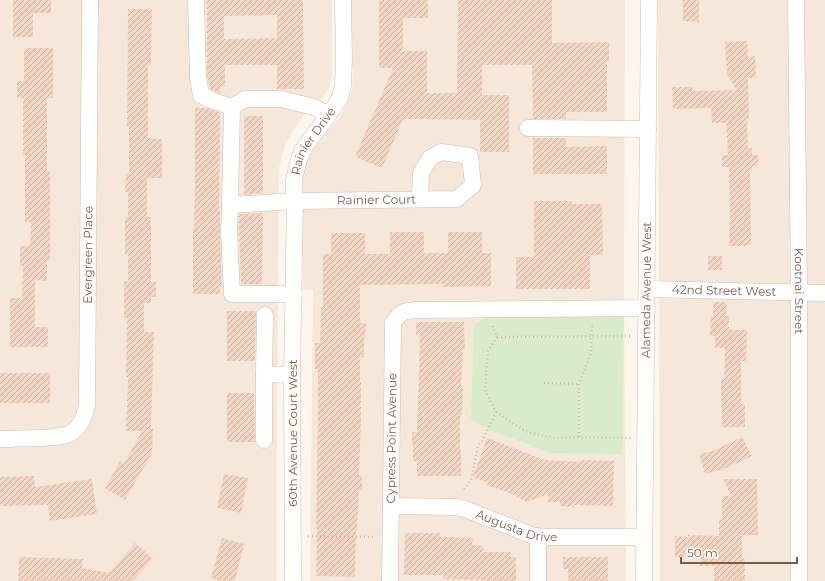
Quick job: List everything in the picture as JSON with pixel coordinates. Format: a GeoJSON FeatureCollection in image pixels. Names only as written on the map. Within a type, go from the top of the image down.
{"type":"FeatureCollection","features":[{"type":"Feature","properties":{"kind":"street","name":"Evergreen Place"},"geometry":{"type":"LineString","coordinates":[[0,439],[59,437],[69,434],[78,427],[84,417],[87,406],[90,0]]}},
{"type":"Feature","properties":{"kind":"street"},"geometry":{"type":"LineString","coordinates":[[196,0],[198,78],[201,95],[232,107],[245,100],[282,99],[314,107],[328,115]]}},
{"type":"Feature","properties":{"kind":"street","name":"Rainier Drive"},"geometry":{"type":"LineString","coordinates":[[294,290],[294,180],[299,159],[304,148],[340,97],[343,84],[344,60],[343,0]]}},
{"type":"Feature","properties":{"kind":"street","name":"Alameda Avenue West"},"geometry":{"type":"LineString","coordinates":[[644,581],[649,0]]}},
{"type":"Feature","properties":{"kind":"street","name":"Kootnai Street"},"geometry":{"type":"LineString","coordinates":[[796,0],[799,581]]}},
{"type":"Feature","properties":{"kind":"street"},"geometry":{"type":"LineString","coordinates":[[232,107],[229,232],[232,294],[294,290]]}},
{"type":"Feature","properties":{"kind":"street"},"geometry":{"type":"LineString","coordinates":[[528,128],[648,129]]}},
{"type":"Feature","properties":{"kind":"street","name":"Rainier Court"},"geometry":{"type":"LineString","coordinates":[[230,205],[295,201],[457,199],[473,185],[470,156],[441,152],[430,158],[421,172],[420,199]]}},
{"type":"Feature","properties":{"kind":"street","name":"42nd Street West"},"geometry":{"type":"LineString","coordinates":[[647,289],[825,293]]}},
{"type":"Feature","properties":{"kind":"street","name":"60th Avenue Court West"},"geometry":{"type":"LineString","coordinates":[[293,581],[294,535],[292,375],[294,290]]}},
{"type":"Feature","properties":{"kind":"street","name":"Cypress Point Avenue"},"geometry":{"type":"LineString","coordinates":[[390,581],[393,323],[399,314],[405,311],[416,310],[647,308]]}},
{"type":"Feature","properties":{"kind":"street"},"geometry":{"type":"LineString","coordinates":[[264,440],[265,315]]}},
{"type":"Feature","properties":{"kind":"street"},"geometry":{"type":"LineString","coordinates":[[264,374],[292,375]]}},
{"type":"Feature","properties":{"kind":"street","name":"Augusta Drive"},"geometry":{"type":"LineString","coordinates":[[391,506],[456,507],[466,509],[534,536],[644,537]]}},
{"type":"Feature","properties":{"kind":"street"},"geometry":{"type":"LineString","coordinates":[[538,536],[538,581]]}},
{"type":"Feature","properties":{"kind":"path"},"geometry":{"type":"LineString","coordinates":[[579,437],[579,384],[591,353],[593,309]]}},
{"type":"Feature","properties":{"kind":"path"},"geometry":{"type":"LineString","coordinates":[[492,324],[497,337]]}},
{"type":"Feature","properties":{"kind":"path"},"geometry":{"type":"LineString","coordinates":[[497,337],[646,336]]}},
{"type":"Feature","properties":{"kind":"path"},"geometry":{"type":"LineString","coordinates":[[497,337],[488,350],[485,390],[496,412],[525,431],[557,438],[579,437],[645,439]]}},
{"type":"Feature","properties":{"kind":"path"},"geometry":{"type":"LineString","coordinates":[[544,384],[579,384]]}},
{"type":"Feature","properties":{"kind":"path"},"geometry":{"type":"LineString","coordinates":[[464,490],[471,480],[478,446],[496,412]]}},
{"type":"Feature","properties":{"kind":"path"},"geometry":{"type":"LineString","coordinates":[[294,535],[377,537]]}},
{"type":"Feature","properties":{"kind":"shaded area"},"geometry":{"type":"Polygon","coordinates":[[[0,0],[332,0],[332,77],[330,85],[321,100],[306,112],[292,132],[286,143],[279,168],[277,581],[0,581],[0,0]]]}},
{"type":"Feature","properties":{"kind":"shaded area"},"geometry":{"type":"Polygon","coordinates":[[[351,0],[625,0],[624,291],[626,581],[310,581],[313,290],[303,290],[303,162],[343,112],[352,90],[351,0]]]}},
{"type":"Feature","properties":{"kind":"shaded area"},"geometry":{"type":"Polygon","coordinates":[[[658,0],[825,0],[825,581],[660,581],[658,0]]]}},
{"type":"Feature","properties":{"kind":"green space"},"geometry":{"type":"Polygon","coordinates":[[[624,315],[622,454],[552,453],[490,430],[471,419],[474,324],[487,318],[624,315]]]}},
{"type":"Feature","properties":{"kind":"building"},"geometry":{"type":"Polygon","coordinates":[[[13,0],[51,0],[51,13],[33,13],[33,37],[13,37],[13,0]]]}},
{"type":"Feature","properties":{"kind":"building"},"geometry":{"type":"Polygon","coordinates":[[[207,0],[303,0],[304,89],[277,89],[277,65],[225,65],[225,87],[220,87],[220,93],[210,89],[207,77],[207,0]],[[277,15],[224,16],[224,39],[277,38],[277,15]]]}},
{"type":"Feature","properties":{"kind":"building"},"geometry":{"type":"Polygon","coordinates":[[[379,0],[428,0],[428,18],[403,18],[403,51],[427,51],[427,93],[457,93],[458,0],[552,0],[552,43],[609,42],[609,62],[607,62],[607,112],[566,112],[566,119],[533,119],[532,65],[482,65],[482,95],[509,95],[509,152],[480,152],[480,120],[403,119],[382,168],[355,157],[393,68],[379,68],[379,0]]]}},
{"type":"Feature","properties":{"kind":"building"},"geometry":{"type":"Polygon","coordinates":[[[683,0],[699,0],[699,22],[683,21],[683,0]]]}},
{"type":"Feature","properties":{"kind":"building"},"geometry":{"type":"Polygon","coordinates":[[[128,9],[152,9],[151,65],[148,65],[148,138],[162,139],[162,178],[147,178],[147,217],[151,217],[151,282],[156,282],[156,297],[151,297],[151,303],[144,303],[144,332],[154,332],[151,429],[153,429],[152,453],[125,500],[105,488],[120,461],[124,463],[142,431],[126,431],[128,377],[126,377],[127,318],[124,318],[124,281],[128,281],[128,254],[125,254],[125,217],[128,217],[128,192],[125,192],[126,174],[129,174],[129,127],[127,127],[128,9]]]}},
{"type":"Feature","properties":{"kind":"building"},"geometry":{"type":"Polygon","coordinates":[[[747,41],[748,57],[755,56],[756,78],[748,78],[748,148],[752,148],[752,155],[758,155],[758,166],[752,166],[752,170],[750,170],[751,245],[729,246],[729,167],[722,167],[722,155],[728,155],[726,123],[712,123],[711,108],[673,109],[672,87],[692,87],[692,91],[737,90],[727,75],[725,42],[747,41]]]}},
{"type":"Feature","properties":{"kind":"building"},"geometry":{"type":"Polygon","coordinates":[[[24,48],[53,48],[53,98],[47,98],[47,171],[50,171],[50,261],[47,261],[47,281],[35,280],[35,327],[48,327],[48,347],[10,347],[10,298],[22,298],[23,266],[20,266],[20,246],[30,246],[31,222],[25,222],[23,98],[17,98],[17,81],[24,81],[24,48]]]}},
{"type":"Feature","properties":{"kind":"building"},"geometry":{"type":"Polygon","coordinates":[[[195,108],[207,108],[220,113],[219,210],[222,287],[220,287],[220,294],[193,294],[195,108]]]}},
{"type":"Feature","properties":{"kind":"building"},"geometry":{"type":"Polygon","coordinates":[[[244,116],[263,116],[263,193],[244,195],[244,116]]]}},
{"type":"Feature","properties":{"kind":"building"},"geometry":{"type":"Polygon","coordinates":[[[533,138],[566,138],[566,147],[607,146],[607,174],[533,174],[533,138]]]}},
{"type":"Feature","properties":{"kind":"building"},"geometry":{"type":"Polygon","coordinates":[[[534,201],[572,201],[572,204],[602,204],[603,255],[590,255],[590,289],[516,289],[516,257],[534,257],[534,201]]]}},
{"type":"Feature","properties":{"kind":"building"},"geometry":{"type":"Polygon","coordinates":[[[263,213],[262,284],[241,284],[239,214],[263,213]]]}},
{"type":"Feature","properties":{"kind":"building"},"geometry":{"type":"Polygon","coordinates":[[[390,232],[424,232],[424,253],[448,253],[448,232],[482,232],[482,253],[491,253],[491,286],[442,287],[442,284],[360,285],[360,323],[366,323],[364,357],[360,357],[361,421],[359,475],[362,475],[362,490],[359,490],[355,577],[316,576],[318,369],[315,369],[315,343],[320,343],[321,307],[323,307],[323,254],[331,254],[331,233],[365,233],[365,254],[390,254],[390,232]]]}},
{"type":"Feature","properties":{"kind":"building"},"geometry":{"type":"Polygon","coordinates":[[[708,256],[722,256],[722,270],[708,270],[708,256]]]}},
{"type":"Feature","properties":{"kind":"building"},"geometry":{"type":"Polygon","coordinates":[[[713,302],[727,302],[726,316],[729,316],[729,330],[747,330],[746,361],[741,361],[741,404],[745,404],[745,427],[722,427],[721,380],[724,380],[725,348],[715,348],[715,336],[710,336],[711,316],[713,316],[713,302]]]}},
{"type":"Feature","properties":{"kind":"building"},"geometry":{"type":"Polygon","coordinates":[[[227,311],[256,311],[255,361],[227,361],[227,311]]]}},
{"type":"Feature","properties":{"kind":"building"},"geometry":{"type":"Polygon","coordinates":[[[416,322],[464,322],[465,350],[463,350],[461,386],[463,386],[462,415],[460,415],[461,476],[417,476],[417,461],[413,461],[412,444],[412,432],[417,432],[420,335],[416,335],[416,322]]]}},
{"type":"Feature","properties":{"kind":"building"},"geometry":{"type":"Polygon","coordinates":[[[0,373],[50,373],[50,403],[0,403],[0,373]]]}},
{"type":"Feature","properties":{"kind":"building"},"geometry":{"type":"Polygon","coordinates":[[[227,393],[254,393],[255,442],[227,442],[227,393]]]}},
{"type":"Feature","properties":{"kind":"building"},"geometry":{"type":"Polygon","coordinates":[[[742,437],[752,456],[720,471],[705,474],[699,454],[713,451],[742,437]]]}},
{"type":"Feature","properties":{"kind":"building"},"geometry":{"type":"Polygon","coordinates":[[[487,438],[545,460],[582,462],[582,460],[614,461],[613,506],[560,506],[560,502],[548,502],[548,494],[527,502],[517,496],[487,485],[488,483],[473,477],[487,438]]]}},
{"type":"Feature","properties":{"kind":"building"},"geometry":{"type":"Polygon","coordinates":[[[224,474],[248,478],[241,513],[217,508],[224,474]]]}},
{"type":"Feature","properties":{"kind":"building"},"geometry":{"type":"Polygon","coordinates":[[[34,476],[35,487],[92,479],[97,514],[50,521],[48,505],[0,506],[0,477],[34,476]]]}},
{"type":"Feature","properties":{"kind":"building"},"geometry":{"type":"Polygon","coordinates":[[[723,479],[757,479],[758,535],[742,535],[742,559],[745,559],[745,581],[714,581],[714,566],[700,566],[701,557],[675,557],[675,536],[719,536],[719,520],[722,520],[722,496],[731,496],[723,479]]]}},
{"type":"Feature","properties":{"kind":"building"},"geometry":{"type":"Polygon","coordinates":[[[405,533],[440,533],[440,537],[473,538],[472,545],[483,546],[483,552],[511,552],[511,557],[516,557],[516,581],[443,579],[443,575],[404,575],[405,533]]]}},
{"type":"Feature","properties":{"kind":"building"},"geometry":{"type":"Polygon","coordinates":[[[222,538],[244,544],[235,581],[221,581],[211,578],[222,538]]]}},
{"type":"Feature","properties":{"kind":"building"},"geometry":{"type":"Polygon","coordinates":[[[135,543],[153,559],[133,581],[18,581],[19,557],[83,559],[82,568],[109,573],[135,543]]]}},
{"type":"Feature","properties":{"kind":"building"},"geometry":{"type":"Polygon","coordinates":[[[563,557],[608,557],[608,581],[568,581],[568,569],[563,569],[563,557]]]}}]}
